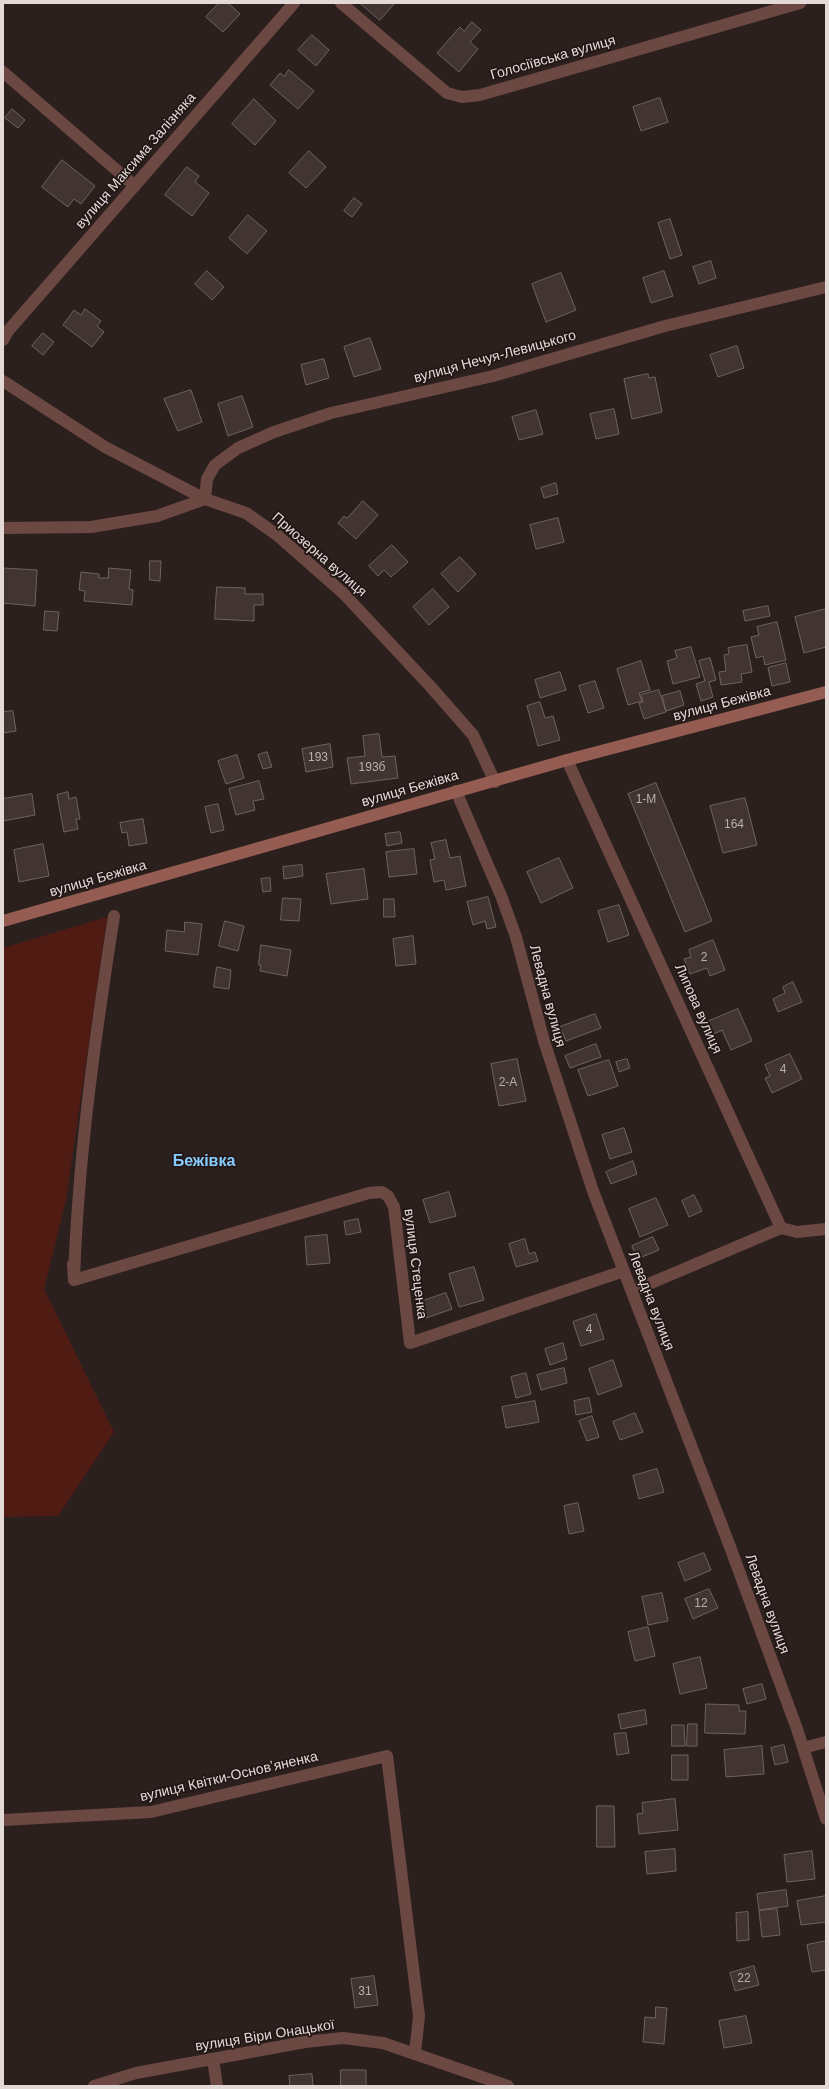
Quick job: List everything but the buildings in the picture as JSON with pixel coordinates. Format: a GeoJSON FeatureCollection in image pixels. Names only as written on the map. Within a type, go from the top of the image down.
{"type":"FeatureCollection","features":[{"type":"Feature","properties":{"kind":"main road","name":"вулиця Бежівка"},"geometry":{"type":"LineString","coordinates":[[3,921],[456,791],[495,782],[567,760],[826,692]]}},
{"type":"Feature","properties":{"kind":"street","name":"вулиця Максима Залізняка"},"geometry":{"type":"LineString","coordinates":[[3,340],[8,331],[294,3]]}},
{"type":"Feature","properties":{"kind":"street","name":"Голосіївська вулиця"},"geometry":{"type":"LineString","coordinates":[[341,3],[447,93],[462,97],[480,95],[800,3]]}},
{"type":"Feature","properties":{"kind":"street"},"geometry":{"type":"LineString","coordinates":[[3,72],[135,186]]}},
{"type":"Feature","properties":{"kind":"street","name":"вулиця Нечуя-Левицького"},"geometry":{"type":"LineString","coordinates":[[205,499],[207,479],[215,465],[238,448],[331,413],[493,376],[665,326],[826,287]]}},
{"type":"Feature","properties":{"kind":"street","name":"Приозерна вулиця"},"geometry":{"type":"LineString","coordinates":[[3,381],[105,447],[205,499],[246,513],[277,535],[343,593],[473,735],[495,782]]}},
{"type":"Feature","properties":{"kind":"street"},"geometry":{"type":"LineString","coordinates":[[3,528],[91,527],[157,516],[205,499]]}},
{"type":"Feature","properties":{"kind":"street","name":"Липова вулиця"},"geometry":{"type":"LineString","coordinates":[[567,760],[781,1228]]}},
{"type":"Feature","properties":{"kind":"street","name":"Левадна вулиця"},"geometry":{"type":"LineString","coordinates":[[456,791],[502,898],[516,936],[544,1042],[567,1116],[624,1271],[726,1537],[803,1748],[826,1819]]}},
{"type":"Feature","properties":{"kind":"street"},"geometry":{"type":"LineString","coordinates":[[74,1280],[76,1235],[92,1058],[114,916]]}},
{"type":"Feature","properties":{"kind":"street","name":"вулиця Стеценка"},"geometry":{"type":"LineString","coordinates":[[74,1280],[369,1193],[382,1192],[388,1196],[394,1207],[410,1343],[624,1271]]}},
{"type":"Feature","properties":{"kind":"street"},"geometry":{"type":"LineString","coordinates":[[632,1291],[781,1228],[797,1232],[826,1229]]}},
{"type":"Feature","properties":{"kind":"street"},"geometry":{"type":"LineString","coordinates":[[73,1264],[74,1280]]}},
{"type":"Feature","properties":{"kind":"street"},"geometry":{"type":"LineString","coordinates":[[803,1748],[826,1742]]}},
{"type":"Feature","properties":{"kind":"street","name":"вулиця Квітки-Основʼяненка"},"geometry":{"type":"LineString","coordinates":[[3,1820],[151,1812],[387,1756],[419,2016],[415,2052]]}},
{"type":"Feature","properties":{"kind":"street","name":"вулиця Віри Онацької"},"geometry":{"type":"LineString","coordinates":[[94,2086],[136,2073],[305,2042],[343,2038],[383,2043],[415,2052],[508,2086]]}},
{"type":"Feature","properties":{"kind":"street"},"geometry":{"type":"LineString","coordinates":[[213,2059],[217,2086]]}},
{"type":"Feature","properties":{"kind":"shaded area"},"geometry":{"type":"Polygon","coordinates":[[[107,917],[66,1200],[44,1289],[114,1432],[58,1516],[3,1517],[3,948],[107,917]]]}},
{"type":"Feature","properties":{"kind":"district","name":"Бежівка"},"geometry":{"type":"Point","coordinates":[204,1162]}}]}
